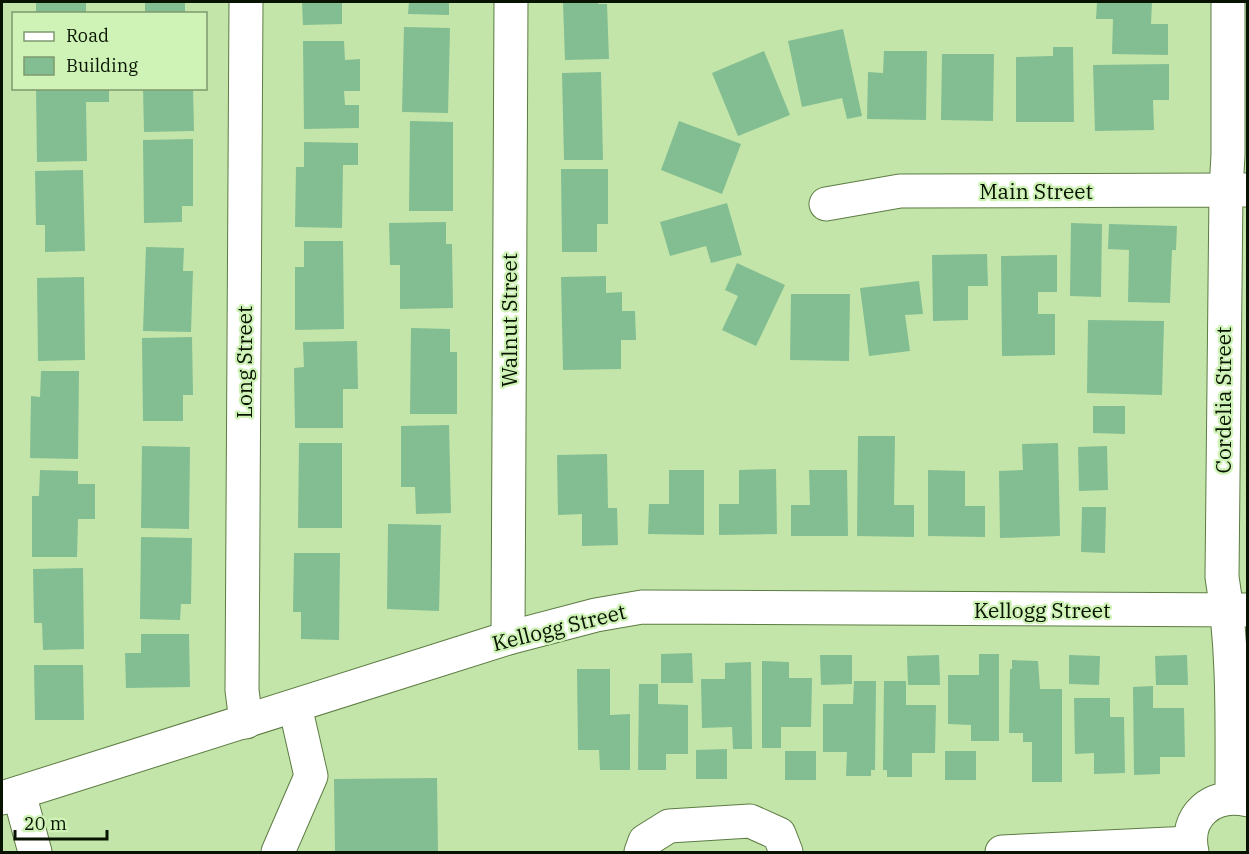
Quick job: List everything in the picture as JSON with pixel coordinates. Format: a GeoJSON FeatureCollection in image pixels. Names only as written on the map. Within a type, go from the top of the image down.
{"type":"FeatureCollection","features":[{"type":"Feature","properties":{"kind":"street","name":"Long Street"},"geometry":{"type":"LineString","coordinates":[[246,2],[242,678],[246,722]]}},
{"type":"Feature","properties":{"kind":"street","name":"Walnut Street"},"geometry":{"type":"LineString","coordinates":[[508,638],[511,2]]}},
{"type":"Feature","properties":{"kind":"street","name":"Cordelia Street"},"geometry":{"type":"LineString","coordinates":[[1191,848],[1191,829],[1197,816],[1207,806],[1219,800],[1240,799],[1230,648],[1238,610],[1222,577],[1237,190],[1228,155],[1228,2]]}},
{"type":"Feature","properties":{"kind":"street","name":"Main Street"},"geometry":{"type":"LineString","coordinates":[[826,204],[900,191],[1237,190]]}},
{"type":"Feature","properties":{"kind":"street","name":"Kellogg Street"},"geometry":{"type":"LineString","coordinates":[[10,795],[508,638],[596,615],[642,608],[1238,610]]}},
{"type":"Feature","properties":{"kind":"street"},"geometry":{"type":"LineString","coordinates":[[278,852],[311,776],[295,706]]}},
{"type":"Feature","properties":{"kind":"street"},"geometry":{"type":"LineString","coordinates":[[10,795],[35,852]]}},
{"type":"Feature","properties":{"kind":"street"},"geometry":{"type":"LineString","coordinates":[[641,852],[645,841],[669,826],[750,821],[779,834],[786,852]]}},
{"type":"Feature","properties":{"kind":"street"},"geometry":{"type":"LineString","coordinates":[[1002,852],[1191,848]]}},
{"type":"Feature","properties":{"kind":"building"},"geometry":{"type":"Polygon","coordinates":[[[36,2],[86,2],[86,12],[36,12],[36,2]]]}},
{"type":"Feature","properties":{"kind":"building"},"geometry":{"type":"Polygon","coordinates":[[[145,2],[185,2],[185,12],[145,12],[145,2]]]}},
{"type":"Feature","properties":{"kind":"building"},"geometry":{"type":"Polygon","coordinates":[[[302,2],[342,2],[342,24],[303,25],[302,2]]]}},
{"type":"Feature","properties":{"kind":"building"},"geometry":{"type":"Polygon","coordinates":[[[409,2],[449,2],[449,15],[408,14],[409,2]]]}},
{"type":"Feature","properties":{"kind":"building"},"geometry":{"type":"Polygon","coordinates":[[[563,2],[607,4],[609,59],[565,60],[563,2]]]}},
{"type":"Feature","properties":{"kind":"building"},"geometry":{"type":"Polygon","coordinates":[[[1097,2],[1152,2],[1151,24],[1168,24],[1168,55],[1112,54],[1113,19],[1096,19],[1097,2]]]}},
{"type":"Feature","properties":{"kind":"building"},"geometry":{"type":"Polygon","coordinates":[[[404,27],[450,28],[448,113],[402,112],[404,27]]]}},
{"type":"Feature","properties":{"kind":"building"},"geometry":{"type":"Polygon","coordinates":[[[843,29],[862,116],[847,119],[842,98],[802,107],[788,41],[843,29]]]}},
{"type":"Feature","properties":{"kind":"building"},"geometry":{"type":"Polygon","coordinates":[[[303,41],[344,41],[345,60],[360,59],[360,91],[344,91],[345,105],[359,105],[359,128],[304,129],[303,41]]]}},
{"type":"Feature","properties":{"kind":"building"},"geometry":{"type":"Polygon","coordinates":[[[1053,47],[1073,47],[1074,122],[1016,122],[1016,57],[1053,56],[1053,47]]]}},
{"type":"Feature","properties":{"kind":"building"},"geometry":{"type":"Polygon","coordinates":[[[764,51],[790,115],[738,136],[712,73],[764,51]]]}},
{"type":"Feature","properties":{"kind":"building"},"geometry":{"type":"Polygon","coordinates":[[[884,51],[927,51],[926,120],[867,119],[868,72],[883,73],[884,51]]]}},
{"type":"Feature","properties":{"kind":"building"},"geometry":{"type":"Polygon","coordinates":[[[942,54],[994,54],[993,121],[941,120],[942,54]]]}},
{"type":"Feature","properties":{"kind":"building"},"geometry":{"type":"Polygon","coordinates":[[[1169,64],[1169,100],[1153,100],[1154,130],[1095,131],[1093,65],[1169,64]]]}},
{"type":"Feature","properties":{"kind":"building"},"geometry":{"type":"Polygon","coordinates":[[[601,72],[603,160],[564,160],[562,73],[601,72]]]}},
{"type":"Feature","properties":{"kind":"building"},"geometry":{"type":"Polygon","coordinates":[[[36,90],[109,90],[109,102],[86,102],[87,161],[37,162],[36,90]]]}},
{"type":"Feature","properties":{"kind":"building"},"geometry":{"type":"Polygon","coordinates":[[[143,90],[193,90],[194,131],[144,132],[143,90]]]}},
{"type":"Feature","properties":{"kind":"building"},"geometry":{"type":"Polygon","coordinates":[[[410,121],[453,122],[453,211],[409,211],[410,121]]]}},
{"type":"Feature","properties":{"kind":"building"},"geometry":{"type":"Polygon","coordinates":[[[679,121],[741,144],[722,194],[661,170],[679,121]]]}},
{"type":"Feature","properties":{"kind":"building"},"geometry":{"type":"Polygon","coordinates":[[[193,139],[193,206],[182,206],[182,222],[144,223],[143,140],[193,139]]]}},
{"type":"Feature","properties":{"kind":"building"},"geometry":{"type":"Polygon","coordinates":[[[304,142],[358,143],[358,165],[343,165],[342,228],[295,227],[296,167],[304,167],[304,142]]]}},
{"type":"Feature","properties":{"kind":"building"},"geometry":{"type":"Polygon","coordinates":[[[561,169],[608,169],[608,224],[597,224],[597,252],[562,252],[561,169]]]}},
{"type":"Feature","properties":{"kind":"building"},"geometry":{"type":"Polygon","coordinates":[[[83,170],[85,251],[45,252],[45,225],[36,225],[35,171],[83,170]]]}},
{"type":"Feature","properties":{"kind":"building"},"geometry":{"type":"Polygon","coordinates":[[[727,203],[742,255],[711,263],[706,246],[670,256],[660,222],[727,203]]]}},
{"type":"Feature","properties":{"kind":"building"},"geometry":{"type":"Polygon","coordinates":[[[446,222],[446,244],[452,244],[453,308],[400,309],[400,265],[390,265],[389,223],[446,222]]]}},
{"type":"Feature","properties":{"kind":"building"},"geometry":{"type":"Polygon","coordinates":[[[1071,223],[1102,224],[1101,297],[1070,296],[1071,223]]]}},
{"type":"Feature","properties":{"kind":"building"},"geometry":{"type":"Polygon","coordinates":[[[1109,224],[1177,226],[1176,250],[1172,250],[1170,303],[1128,302],[1129,250],[1108,249],[1109,224]]]}},
{"type":"Feature","properties":{"kind":"building"},"geometry":{"type":"Polygon","coordinates":[[[304,241],[343,241],[344,329],[295,330],[295,267],[304,267],[304,241]]]}},
{"type":"Feature","properties":{"kind":"building"},"geometry":{"type":"Polygon","coordinates":[[[146,247],[184,248],[183,271],[193,271],[191,332],[143,331],[146,247]]]}},
{"type":"Feature","properties":{"kind":"building"},"geometry":{"type":"Polygon","coordinates":[[[987,254],[988,286],[968,286],[968,320],[933,321],[932,255],[987,254]]]}},
{"type":"Feature","properties":{"kind":"building"},"geometry":{"type":"Polygon","coordinates":[[[1057,255],[1057,292],[1038,292],[1038,314],[1055,314],[1055,355],[1002,356],[1001,256],[1057,255]]]}},
{"type":"Feature","properties":{"kind":"building"},"geometry":{"type":"Polygon","coordinates":[[[737,263],[785,285],[756,346],[722,330],[738,296],[725,290],[737,263]]]}},
{"type":"Feature","properties":{"kind":"building"},"geometry":{"type":"Polygon","coordinates":[[[606,276],[606,293],[622,292],[622,311],[635,311],[636,340],[621,340],[621,369],[563,370],[561,277],[606,276]]]}},
{"type":"Feature","properties":{"kind":"building"},"geometry":{"type":"Polygon","coordinates":[[[84,277],[85,360],[38,361],[37,278],[84,277]]]}},
{"type":"Feature","properties":{"kind":"building"},"geometry":{"type":"Polygon","coordinates":[[[919,281],[923,314],[905,315],[910,351],[869,356],[860,288],[919,281]]]}},
{"type":"Feature","properties":{"kind":"building"},"geometry":{"type":"Polygon","coordinates":[[[791,294],[850,294],[849,361],[790,360],[791,294]]]}},
{"type":"Feature","properties":{"kind":"building"},"geometry":{"type":"Polygon","coordinates":[[[1088,320],[1164,321],[1162,395],[1087,393],[1088,320]]]}},
{"type":"Feature","properties":{"kind":"building"},"geometry":{"type":"Polygon","coordinates":[[[411,328],[450,329],[450,352],[457,352],[457,414],[410,414],[411,328]]]}},
{"type":"Feature","properties":{"kind":"building"},"geometry":{"type":"Polygon","coordinates":[[[192,337],[193,395],[183,395],[183,421],[143,421],[142,338],[192,337]]]}},
{"type":"Feature","properties":{"kind":"building"},"geometry":{"type":"Polygon","coordinates":[[[357,341],[358,389],[343,389],[343,428],[295,428],[294,368],[304,367],[303,342],[357,341]]]}},
{"type":"Feature","properties":{"kind":"building"},"geometry":{"type":"Polygon","coordinates":[[[41,371],[79,371],[78,459],[30,458],[31,396],[40,397],[41,371]]]}},
{"type":"Feature","properties":{"kind":"building"},"geometry":{"type":"Polygon","coordinates":[[[1093,406],[1125,406],[1125,434],[1093,433],[1093,406]]]}},
{"type":"Feature","properties":{"kind":"building"},"geometry":{"type":"Polygon","coordinates":[[[449,425],[451,513],[416,514],[415,487],[401,487],[401,426],[449,425]]]}},
{"type":"Feature","properties":{"kind":"building"},"geometry":{"type":"Polygon","coordinates":[[[858,436],[895,436],[894,505],[914,505],[914,537],[857,536],[858,436]]]}},
{"type":"Feature","properties":{"kind":"building"},"geometry":{"type":"Polygon","coordinates":[[[299,443],[342,443],[342,528],[298,528],[299,443]]]}},
{"type":"Feature","properties":{"kind":"building"},"geometry":{"type":"Polygon","coordinates":[[[1058,443],[1060,536],[1000,538],[999,471],[1023,470],[1022,444],[1058,443]]]}},
{"type":"Feature","properties":{"kind":"building"},"geometry":{"type":"Polygon","coordinates":[[[142,446],[190,447],[189,529],[141,528],[142,446]]]}},
{"type":"Feature","properties":{"kind":"building"},"geometry":{"type":"Polygon","coordinates":[[[1107,446],[1108,490],[1079,491],[1078,447],[1107,446]]]}},
{"type":"Feature","properties":{"kind":"building"},"geometry":{"type":"Polygon","coordinates":[[[607,454],[608,508],[617,508],[618,545],[582,546],[582,514],[558,515],[557,455],[607,454]]]}},
{"type":"Feature","properties":{"kind":"building"},"geometry":{"type":"Polygon","coordinates":[[[776,469],[777,534],[719,535],[719,504],[739,504],[739,470],[776,469]]]}},
{"type":"Feature","properties":{"kind":"building"},"geometry":{"type":"Polygon","coordinates":[[[40,470],[78,471],[78,484],[95,484],[95,519],[78,519],[77,557],[32,557],[32,496],[39,496],[40,470]]]}},
{"type":"Feature","properties":{"kind":"building"},"geometry":{"type":"Polygon","coordinates":[[[669,470],[704,470],[704,535],[648,534],[649,504],[669,504],[669,470]]]}},
{"type":"Feature","properties":{"kind":"building"},"geometry":{"type":"Polygon","coordinates":[[[809,470],[847,470],[848,536],[791,536],[791,505],[810,505],[809,470]]]}},
{"type":"Feature","properties":{"kind":"building"},"geometry":{"type":"Polygon","coordinates":[[[928,470],[965,471],[965,506],[985,506],[985,537],[928,536],[928,470]]]}},
{"type":"Feature","properties":{"kind":"building"},"geometry":{"type":"Polygon","coordinates":[[[1082,507],[1106,507],[1105,553],[1081,552],[1082,507]]]}},
{"type":"Feature","properties":{"kind":"building"},"geometry":{"type":"Polygon","coordinates":[[[388,524],[441,525],[439,611],[387,609],[388,524]]]}},
{"type":"Feature","properties":{"kind":"building"},"geometry":{"type":"Polygon","coordinates":[[[141,537],[192,538],[191,604],[181,604],[180,620],[140,619],[141,537]]]}},
{"type":"Feature","properties":{"kind":"building"},"geometry":{"type":"Polygon","coordinates":[[[294,553],[340,553],[339,640],[301,639],[301,612],[293,612],[294,553]]]}},
{"type":"Feature","properties":{"kind":"building"},"geometry":{"type":"Polygon","coordinates":[[[83,568],[84,649],[43,650],[42,623],[34,623],[33,569],[83,568]]]}},
{"type":"Feature","properties":{"kind":"building"},"geometry":{"type":"Polygon","coordinates":[[[141,634],[189,634],[190,687],[126,688],[125,653],[141,653],[141,634]]]}},
{"type":"Feature","properties":{"kind":"building"},"geometry":{"type":"Polygon","coordinates":[[[692,653],[693,683],[661,683],[661,654],[692,653]]]}},
{"type":"Feature","properties":{"kind":"building"},"geometry":{"type":"Polygon","coordinates":[[[979,654],[999,654],[999,741],[971,741],[971,725],[948,724],[948,675],[979,675],[979,654]]]}},
{"type":"Feature","properties":{"kind":"building"},"geometry":{"type":"Polygon","coordinates":[[[820,655],[852,655],[852,684],[821,685],[820,655]]]}},
{"type":"Feature","properties":{"kind":"building"},"geometry":{"type":"Polygon","coordinates":[[[939,655],[940,685],[908,685],[907,656],[939,655]]]}},
{"type":"Feature","properties":{"kind":"building"},"geometry":{"type":"Polygon","coordinates":[[[1069,655],[1100,656],[1099,685],[1069,684],[1069,655]]]}},
{"type":"Feature","properties":{"kind":"building"},"geometry":{"type":"Polygon","coordinates":[[[1187,655],[1188,685],[1156,685],[1155,656],[1187,655]]]}},
{"type":"Feature","properties":{"kind":"building"},"geometry":{"type":"Polygon","coordinates":[[[1012,660],[1038,661],[1040,689],[1062,689],[1062,782],[1032,782],[1032,742],[1023,742],[1023,733],[1009,733],[1012,660]]]}},
{"type":"Feature","properties":{"kind":"building"},"geometry":{"type":"Polygon","coordinates":[[[762,661],[789,662],[789,678],[812,678],[811,727],[781,727],[781,748],[762,748],[762,661]]]}},
{"type":"Feature","properties":{"kind":"building"},"geometry":{"type":"Polygon","coordinates":[[[751,662],[752,749],[733,749],[732,727],[702,728],[701,679],[725,679],[725,663],[751,662]]]}},
{"type":"Feature","properties":{"kind":"building"},"geometry":{"type":"Polygon","coordinates":[[[34,665],[83,665],[84,720],[35,720],[34,665]]]}},
{"type":"Feature","properties":{"kind":"building"},"geometry":{"type":"Polygon","coordinates":[[[577,669],[610,669],[610,715],[630,714],[630,770],[600,770],[599,750],[578,750],[577,669]]]}},
{"type":"Feature","properties":{"kind":"building"},"geometry":{"type":"Polygon","coordinates":[[[854,681],[876,681],[875,770],[871,770],[871,776],[846,776],[847,752],[823,752],[823,704],[853,704],[854,681]]]}},
{"type":"Feature","properties":{"kind":"building"},"geometry":{"type":"Polygon","coordinates":[[[884,681],[906,681],[906,705],[936,705],[935,753],[912,753],[912,777],[887,777],[887,770],[883,770],[884,681]]]}},
{"type":"Feature","properties":{"kind":"building"},"geometry":{"type":"Polygon","coordinates":[[[639,684],[658,684],[658,704],[688,705],[688,754],[666,754],[666,770],[638,770],[639,684]]]}},
{"type":"Feature","properties":{"kind":"building"},"geometry":{"type":"Polygon","coordinates":[[[1153,686],[1153,708],[1184,708],[1185,757],[1160,757],[1160,774],[1134,775],[1133,687],[1153,686]]]}},
{"type":"Feature","properties":{"kind":"building"},"geometry":{"type":"Polygon","coordinates":[[[1074,698],[1110,698],[1110,717],[1124,717],[1125,773],[1094,774],[1094,753],[1075,754],[1074,698]]]}},
{"type":"Feature","properties":{"kind":"building"},"geometry":{"type":"Polygon","coordinates":[[[727,749],[727,779],[696,779],[696,750],[727,749]]]}},
{"type":"Feature","properties":{"kind":"building"},"geometry":{"type":"Polygon","coordinates":[[[785,751],[816,751],[816,780],[785,780],[785,751]]]}},
{"type":"Feature","properties":{"kind":"building"},"geometry":{"type":"Polygon","coordinates":[[[945,751],[976,751],[976,780],[945,780],[945,751]]]}},
{"type":"Feature","properties":{"kind":"building"},"geometry":{"type":"Polygon","coordinates":[[[437,778],[438,852],[335,852],[334,779],[437,778]]]}}]}
